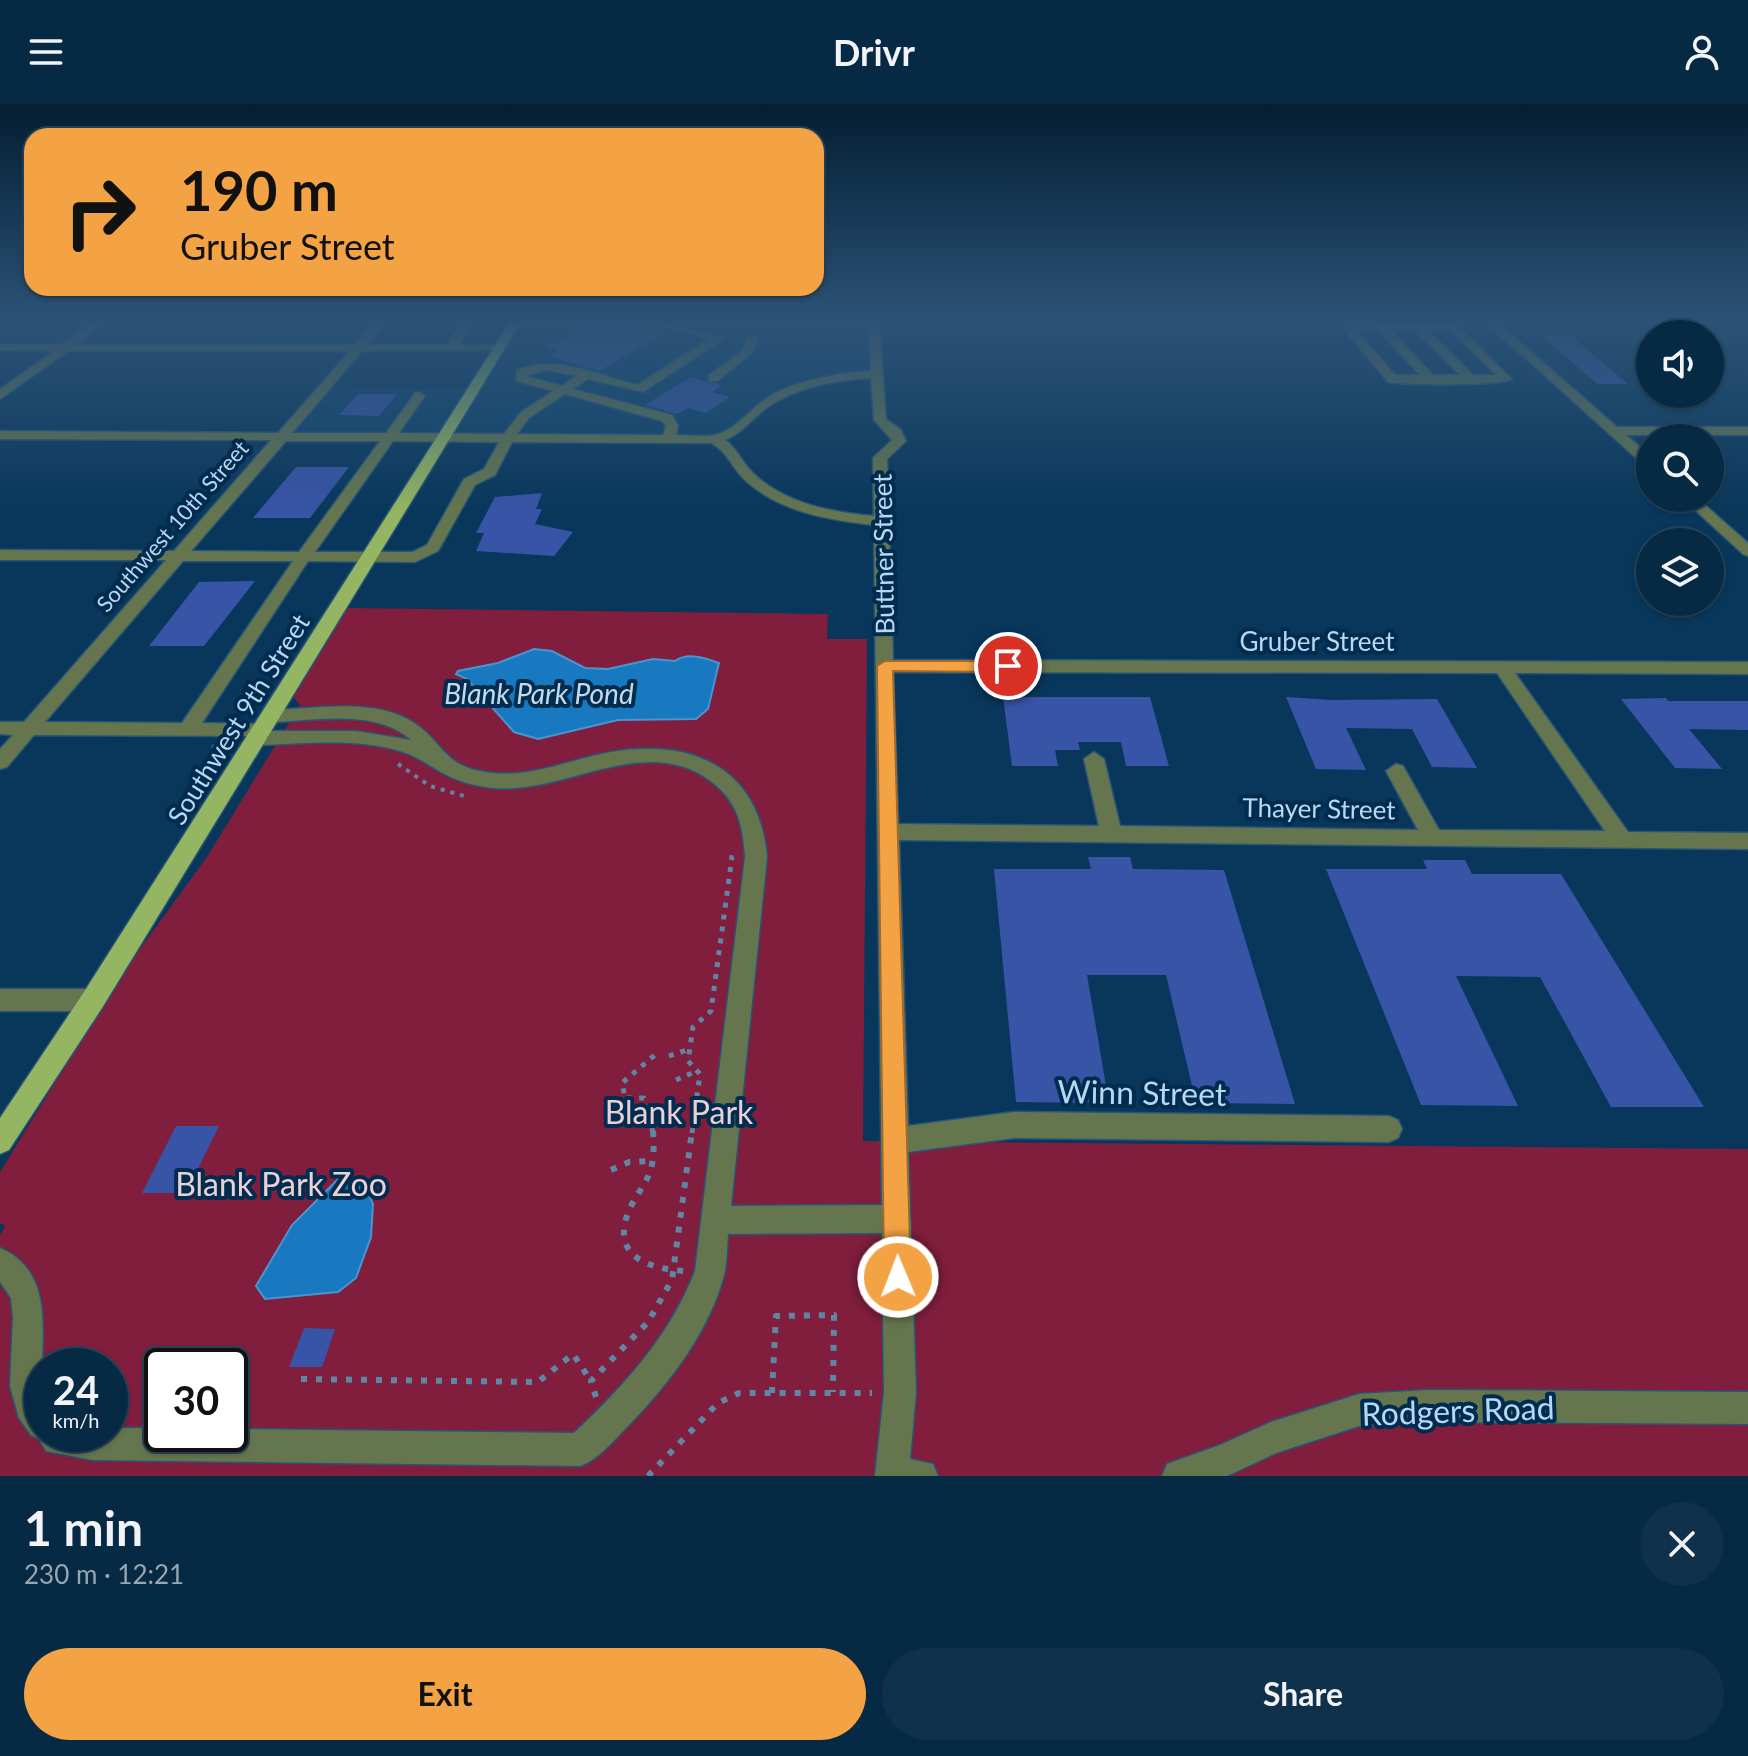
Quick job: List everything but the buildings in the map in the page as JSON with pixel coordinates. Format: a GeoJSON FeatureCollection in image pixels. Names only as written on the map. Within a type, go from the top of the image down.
{"type":"FeatureCollection","features":[{"type":"Feature","properties":{"kind":"main road","name":"Southwest 9th Street"},"geometry":{"type":"LineString","coordinates":[[0,1141],[93,1000],[476,386]]}},
{"type":"Feature","properties":{"kind":"street","name":"Southwest 10th Street"},"geometry":{"type":"LineString","coordinates":[[0,762],[326,386]]}},
{"type":"Feature","properties":{"kind":"street"},"geometry":{"type":"LineString","coordinates":[[551,386],[667,418],[672,426],[669,439]]}},
{"type":"Feature","properties":{"kind":"street"},"geometry":{"type":"LineString","coordinates":[[0,555],[415,557],[433,548],[469,482],[490,472],[508,437],[525,415],[567,386]]}},
{"type":"Feature","properties":{"kind":"street"},"geometry":{"type":"LineString","coordinates":[[628,386],[639,389]]}},
{"type":"Feature","properties":{"kind":"street"},"geometry":{"type":"LineString","coordinates":[[615,403],[645,386]]}},
{"type":"Feature","properties":{"kind":"street"},"geometry":{"type":"LineString","coordinates":[[0,435],[714,439],[736,433],[763,404],[805,386]]}},
{"type":"Feature","properties":{"kind":"street","name":"Buttner Street"},"geometry":{"type":"LineString","coordinates":[[879,386],[880,420],[896,433],[899,441],[880,458],[902,1476]]}},
{"type":"Feature","properties":{"kind":"street"},"geometry":{"type":"LineString","coordinates":[[1563,386],[1636,451]]}},
{"type":"Feature","properties":{"kind":"street"},"geometry":{"type":"LineString","coordinates":[[188,729],[304,556],[419,396]]}},
{"type":"Feature","properties":{"kind":"street"},"geometry":{"type":"LineString","coordinates":[[1614,431],[1748,431]]}},
{"type":"Feature","properties":{"kind":"street"},"geometry":{"type":"LineString","coordinates":[[714,439],[731,449],[749,477],[781,498],[826,513],[882,521]]}},
{"type":"Feature","properties":{"kind":"street"},"geometry":{"type":"LineString","coordinates":[[1705,512],[1748,551]]}},
{"type":"Feature","properties":{"kind":"street","name":"Gruber Street"},"geometry":{"type":"LineString","coordinates":[[885,666],[1748,668]]}},
{"type":"Feature","properties":{"kind":"street"},"geometry":{"type":"LineString","coordinates":[[1502,668],[1622,840]]}},
{"type":"Feature","properties":{"kind":"street"},"geometry":{"type":"LineString","coordinates":[[0,728],[263,728],[365,739],[416,749],[470,777],[499,781],[534,779],[611,759],[640,756],[672,758],[721,777],[741,794],[752,816],[757,837],[710,1271],[699,1307],[657,1371],[580,1450],[128,1444]]}},
{"type":"Feature","properties":{"kind":"street"},"geometry":{"type":"LineString","coordinates":[[1094,759],[1111,834]]}},
{"type":"Feature","properties":{"kind":"street"},"geometry":{"type":"LineString","coordinates":[[1396,771],[1433,837]]}},
{"type":"Feature","properties":{"kind":"street","name":"Thayer Street"},"geometry":{"type":"LineString","coordinates":[[888,832],[1748,841]]}},
{"type":"Feature","properties":{"kind":"street"},"geometry":{"type":"LineString","coordinates":[[0,1000],[93,1000]]}},
{"type":"Feature","properties":{"kind":"street","name":"Winn Street"},"geometry":{"type":"LineString","coordinates":[[896,1141],[1014,1125],[1389,1129]]}},
{"type":"Feature","properties":{"kind":"street"},"geometry":{"type":"LineString","coordinates":[[717,1220],[897,1219]]}},
{"type":"Feature","properties":{"kind":"street"},"geometry":{"type":"LineString","coordinates":[[0,1263],[12,1270],[27,1298],[28,1348]]}},
{"type":"Feature","properties":{"kind":"street","name":"Rodgers Road"},"geometry":{"type":"LineString","coordinates":[[1179,1476],[1226,1460],[1271,1438],[1359,1410],[1429,1406],[1748,1408]]}},
{"type":"Feature","properties":{"kind":"path"},"geometry":{"type":"LineString","coordinates":[[392,760],[443,792],[471,797]]}},
{"type":"Feature","properties":{"kind":"path"},"geometry":{"type":"LineString","coordinates":[[591,1381],[622,1353],[661,1305],[673,1271],[700,1074],[688,1061],[693,1027],[711,1011],[732,849]]}},
{"type":"Feature","properties":{"kind":"path"},"geometry":{"type":"LineString","coordinates":[[669,1056],[690,1049]]}},
{"type":"Feature","properties":{"kind":"path"},"geometry":{"type":"LineString","coordinates":[[656,1054],[622,1083],[625,1098],[644,1098],[655,1147],[645,1183],[626,1217],[628,1246],[644,1265],[673,1271],[710,1271]]}},
{"type":"Feature","properties":{"kind":"path"},"geometry":{"type":"LineString","coordinates":[[676,1080],[697,1071]]}},
{"type":"Feature","properties":{"kind":"path"},"geometry":{"type":"LineString","coordinates":[[611,1170],[629,1162],[652,1161]]}},
{"type":"Feature","properties":{"kind":"path"},"geometry":{"type":"LineString","coordinates":[[772,1393],[776,1316],[834,1315],[833,1392]]}},
{"type":"Feature","properties":{"kind":"path"},"geometry":{"type":"LineString","coordinates":[[301,1379],[538,1382],[573,1354],[591,1381],[597,1400]]}},
{"type":"Feature","properties":{"kind":"path"},"geometry":{"type":"LineString","coordinates":[[648,1476],[718,1403],[739,1393],[900,1392]]}},
{"type":"Feature","properties":{"kind":"shaded area"},"geometry":{"type":"Polygon","coordinates":[[[476,386],[815,386],[783,394],[728,436],[282,436],[322,390],[474,389],[476,386]]]}},
{"type":"Feature","properties":{"kind":"green space","name":"Blank Park Zoo"},"geometry":{"type":"Polygon","coordinates":[[[347,608],[828,614],[827,639],[867,639],[863,1141],[1748,1149],[1748,1476],[0,1476],[0,1235],[5,1226],[0,1223],[0,1172],[123,972],[207,857],[300,705],[294,698],[296,689],[347,608]]]}},
{"type":"Feature","properties":{"kind":"water","name":"Blank Park Pond"},"geometry":{"type":"Polygon","coordinates":[[[534,649],[552,651],[585,668],[608,669],[653,659],[675,661],[691,656],[719,663],[708,709],[696,719],[618,720],[538,739],[514,732],[467,679],[456,674],[534,649]]]}},
{"type":"Feature","properties":{"kind":"water"},"geometry":{"type":"Polygon","coordinates":[[[338,1179],[364,1185],[373,1204],[371,1237],[356,1278],[338,1292],[265,1299],[256,1286],[292,1225],[338,1179]]]}},
{"type":"Feature","properties":{"kind":"route"},"geometry":{"type":"LineString","coordinates":[[898,1277],[885,666],[1008,666]]}},
{"type":"Feature","properties":{"kind":"park label","name":"Blank Park"},"geometry":{"type":"Point","coordinates":[679,1111]}}]}
